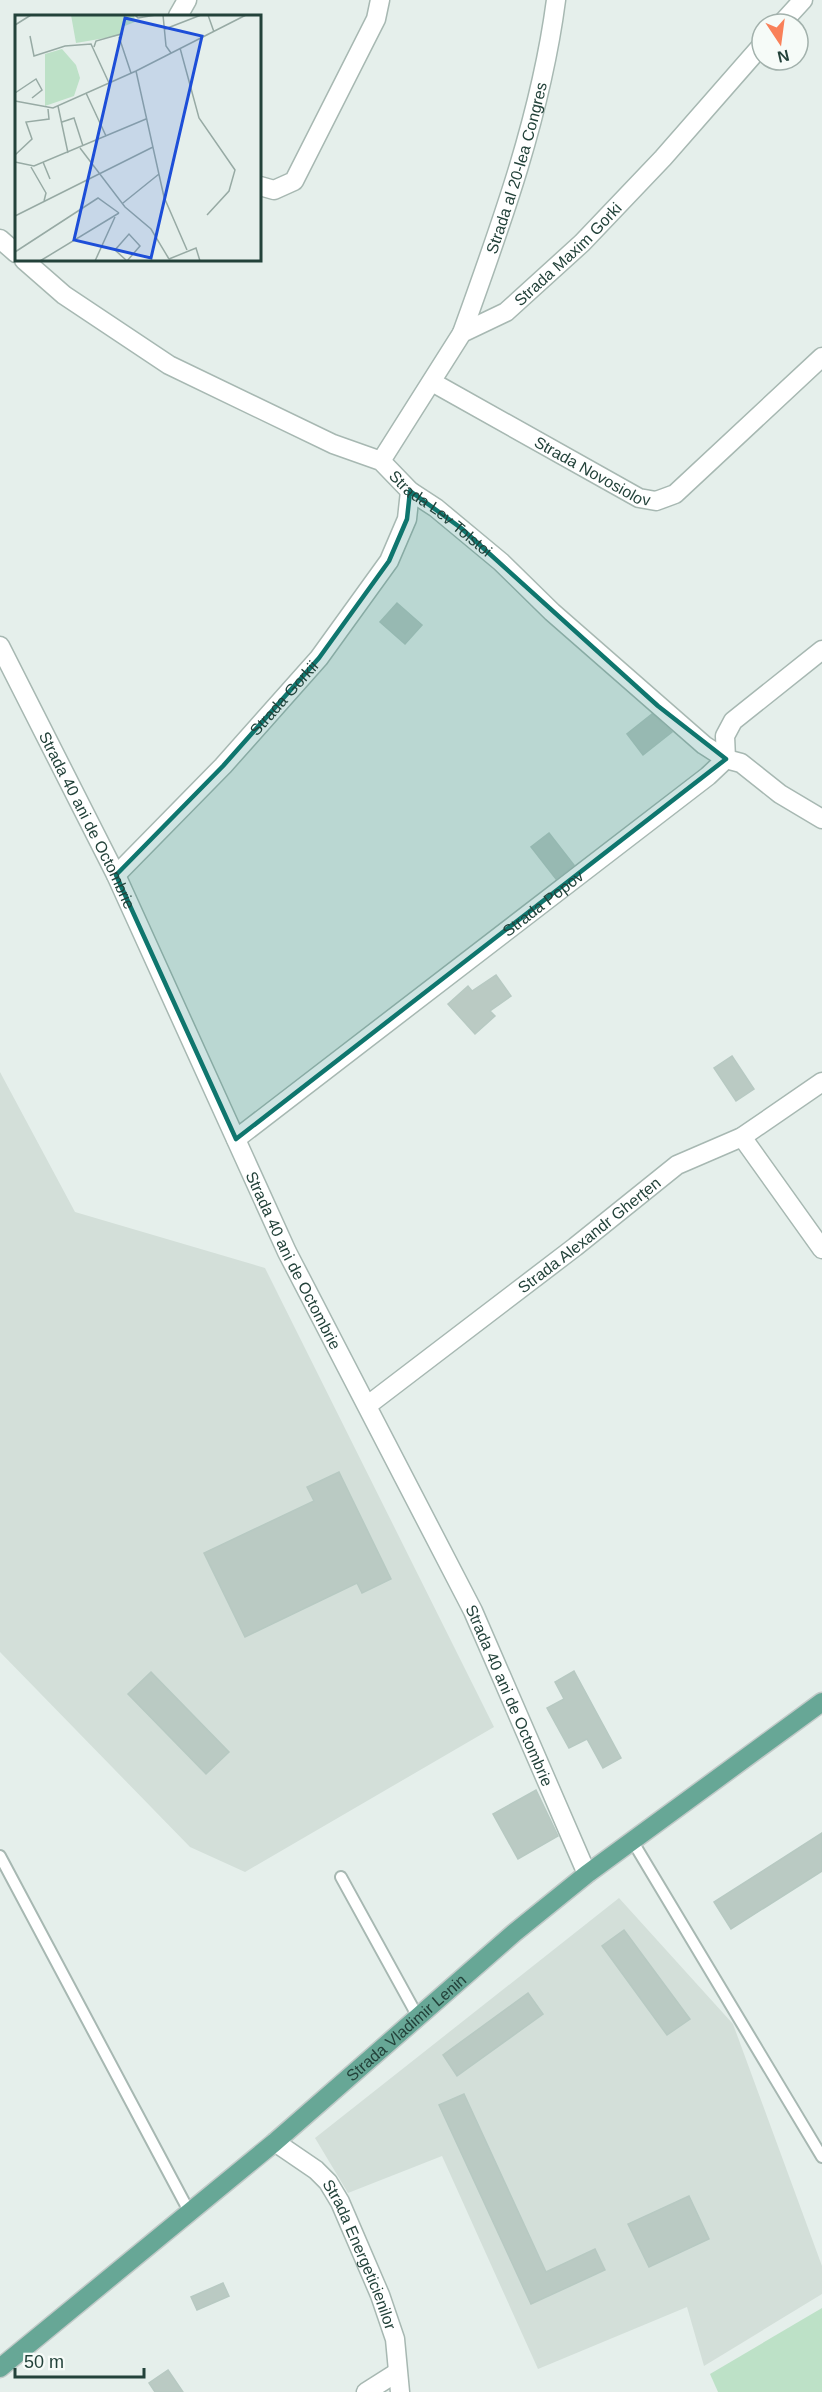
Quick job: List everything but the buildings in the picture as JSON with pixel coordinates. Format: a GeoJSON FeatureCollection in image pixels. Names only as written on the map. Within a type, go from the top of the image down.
{"type":"FeatureCollection","features":[{"type":"Feature","properties":{"kind":"main road","name":"Strada Vladimir Lenin"},"geometry":{"type":"LineString","coordinates":[[0,2368],[275,2142],[587,1874],[822,1702]]}},
{"type":"Feature","properties":{"kind":"street"},"geometry":{"type":"LineString","coordinates":[[179,15],[187,0]]}},
{"type":"Feature","properties":{"kind":"street"},"geometry":{"type":"LineString","coordinates":[[261,186],[274,190],[294,181],[376,20],[380,0]]}},
{"type":"Feature","properties":{"kind":"street","name":"Strada al 20-lea Congres"},"geometry":{"type":"LineString","coordinates":[[462,333],[497,236],[542,85],[556,0]]}},
{"type":"Feature","properties":{"kind":"street"},"geometry":{"type":"LineString","coordinates":[[792,12],[803,0]]}},
{"type":"Feature","properties":{"kind":"street","name":"Strada Maxim Gorki"},"geometry":{"type":"LineString","coordinates":[[462,333],[506,312],[582,243],[663,158],[750,59]]}},
{"type":"Feature","properties":{"kind":"street"},"geometry":{"type":"LineString","coordinates":[[0,239],[15,252]]}},
{"type":"Feature","properties":{"kind":"street","name":"Strada Lev Tolstoi"},"geometry":{"type":"LineString","coordinates":[[25,261],[64,295],[169,365],[333,444],[381,461],[410,491],[461,528],[704,745],[726,759],[741,763],[780,794],[822,819]]}},
{"type":"Feature","properties":{"kind":"street"},"geometry":{"type":"LineString","coordinates":[[381,461],[462,333]]}},
{"type":"Feature","properties":{"kind":"street","name":"Strada Novosiolov"},"geometry":{"type":"LineString","coordinates":[[432,381],[639,498],[656,501],[675,494],[822,357]]}},
{"type":"Feature","properties":{"kind":"street","name":"Strada Gorkii"},"geometry":{"type":"LineString","coordinates":[[116,875],[223,766],[319,658],[388,561],[407,519],[410,491]]}},
{"type":"Feature","properties":{"kind":"street","name":"Strada 40 ani de Octombrie"},"geometry":{"type":"LineString","coordinates":[[0,646],[116,875],[287,1252],[473,1611],[587,1874]]}},
{"type":"Feature","properties":{"kind":"street"},"geometry":{"type":"LineString","coordinates":[[726,759],[725,736],[733,721],[822,650]]}},
{"type":"Feature","properties":{"kind":"street","name":"Strada Popov"},"geometry":{"type":"LineString","coordinates":[[236,1139],[708,776],[726,759]]}},
{"type":"Feature","properties":{"kind":"street","name":"Strada Alexandr Gherțen"},"geometry":{"type":"LineString","coordinates":[[368,1405],[575,1247],[677,1165],[742,1137],[822,1082]]}},
{"type":"Feature","properties":{"kind":"street"},"geometry":{"type":"LineString","coordinates":[[742,1137],[822,1249]]}},
{"type":"Feature","properties":{"kind":"street","name":"Strada Energeticienilor"},"geometry":{"type":"LineString","coordinates":[[275,2142],[316,2170],[328,2182],[340,2202],[395,2339],[399,2392]]}},
{"type":"Feature","properties":{"kind":"street"},"geometry":{"type":"LineString","coordinates":[[366,2392],[396,2373]]}},
{"type":"Feature","properties":{"kind":"lane"},"geometry":{"type":"LineString","coordinates":[[633,1842],[822,2157]]}},
{"type":"Feature","properties":{"kind":"lane"},"geometry":{"type":"LineString","coordinates":[[0,1856],[190,2213]]}},
{"type":"Feature","properties":{"kind":"lane"},"geometry":{"type":"LineString","coordinates":[[341,1877],[418,2017]]}},
{"type":"Feature","properties":{"kind":"highlighted area"},"geometry":{"type":"Polygon","coordinates":[[[410,491],[461,528],[658,706],[726,759],[236,1139],[116,875],[223,766],[319,658],[389,561],[407,519],[410,491]]]}},
{"type":"Feature","properties":{"kind":"shaded area"},"geometry":{"type":"Polygon","coordinates":[[[0,1072],[75,1212],[265,1268],[494,1727],[245,1872],[190,1847],[0,1652],[0,1072]]]}},
{"type":"Feature","properties":{"kind":"shaded area"},"geometry":{"type":"Polygon","coordinates":[[[619,1898],[733,2024],[822,2266],[822,2294],[704,2366],[687,2307],[538,2369],[442,2156],[348,2193],[315,2138],[619,1898]]]}},
{"type":"Feature","properties":{"kind":"green space"},"geometry":{"type":"Polygon","coordinates":[[[822,2308],[822,2392],[718,2392],[710,2374],[822,2308]]]}}]}
